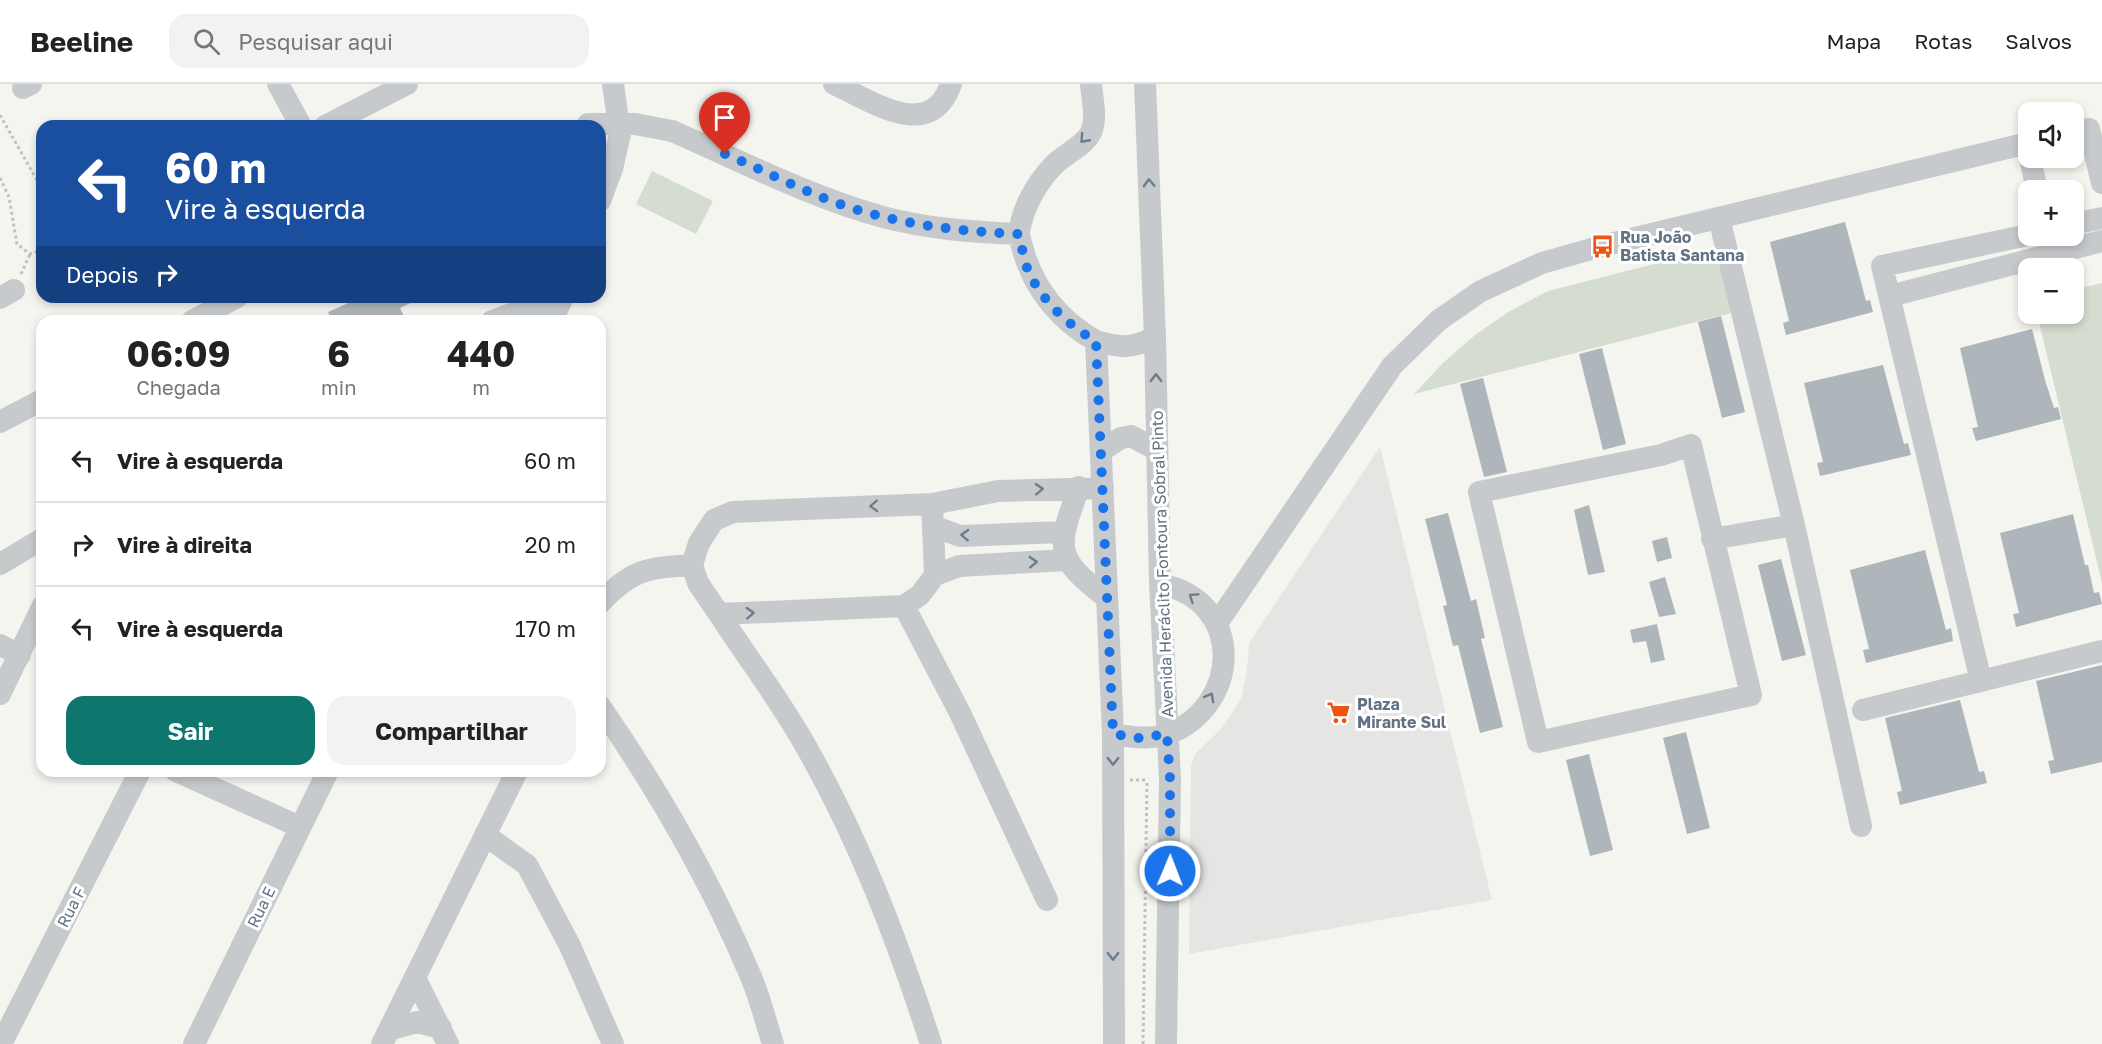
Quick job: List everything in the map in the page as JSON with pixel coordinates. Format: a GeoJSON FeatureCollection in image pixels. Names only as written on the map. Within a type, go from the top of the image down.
{"type":"FeatureCollection","features":[{"type":"Feature","properties":{"kind":"street"},"geometry":{"type":"LineString","coordinates":[[278,84],[298,120]]}},
{"type":"Feature","properties":{"kind":"street"},"geometry":{"type":"LineString","coordinates":[[337,120],[407,84]]}},
{"type":"Feature","properties":{"kind":"street"},"geometry":{"type":"LineString","coordinates":[[606,185],[620,135],[613,84]]}},
{"type":"Feature","properties":{"kind":"street"},"geometry":{"type":"LineString","coordinates":[[834,84],[912,116],[930,113],[943,102],[952,85]]}},
{"type":"Feature","properties":{"kind":"street"},"geometry":{"type":"LineString","coordinates":[[1091,84],[1094,117],[1090,134],[1053,166],[1039,184],[1028,204],[1019,234],[1030,274],[1050,304],[1082,333],[1096,341],[1115,346],[1135,347],[1155,337]]}},
{"type":"Feature","properties":{"kind":"street","name":"Avenida Heráclito Fontoura Sobral Pinto"},"geometry":{"type":"LineString","coordinates":[[1145,84],[1155,337],[1160,584],[1170,779],[1166,1044]]}},
{"type":"Feature","properties":{"kind":"street"},"geometry":{"type":"LineString","coordinates":[[606,125],[635,124],[672,131],[822,198],[884,218],[952,231],[1019,234]]}},
{"type":"Feature","properties":{"kind":"street"},"geometry":{"type":"LineString","coordinates":[[2088,129],[2102,183]]}},
{"type":"Feature","properties":{"kind":"street"},"geometry":{"type":"LineString","coordinates":[[1218,622],[1392,366],[1439,320],[1481,291],[1542,263],[1719,218],[2018,151]]}},
{"type":"Feature","properties":{"kind":"street"},"geometry":{"type":"LineString","coordinates":[[1719,218],[1794,525],[1861,826]]}},
{"type":"Feature","properties":{"kind":"street"},"geometry":{"type":"LineString","coordinates":[[2084,222],[2102,218]]}},
{"type":"Feature","properties":{"kind":"street"},"geometry":{"type":"LineString","coordinates":[[1981,681],[1882,266],[2018,237]]}},
{"type":"Feature","properties":{"kind":"street"},"geometry":{"type":"LineString","coordinates":[[2084,242],[2102,241]]}},
{"type":"Feature","properties":{"kind":"street"},"geometry":{"type":"LineString","coordinates":[[1890,296],[2044,246]]}},
{"type":"Feature","properties":{"kind":"street"},"geometry":{"type":"LineString","coordinates":[[203,315],[226,303]]}},
{"type":"Feature","properties":{"kind":"street"},"geometry":{"type":"LineString","coordinates":[[508,315],[542,303]]}},
{"type":"Feature","properties":{"kind":"street"},"geometry":{"type":"LineString","coordinates":[[1096,341],[1113,734],[1114,1044]]}},
{"type":"Feature","properties":{"kind":"street"},"geometry":{"type":"LineString","coordinates":[[0,422],[36,403]]}},
{"type":"Feature","properties":{"kind":"street"},"geometry":{"type":"LineString","coordinates":[[1101,451],[1121,438],[1131,436],[1157,450]]}},
{"type":"Feature","properties":{"kind":"street"},"geometry":{"type":"LineString","coordinates":[[1691,445],[1712,539],[1751,695],[1538,742],[1479,492],[1661,455],[1691,445]]}},
{"type":"Feature","properties":{"kind":"street"},"geometry":{"type":"LineString","coordinates":[[1079,487],[1064,532],[1063,545],[1067,560],[1078,576],[1107,598]]}},
{"type":"Feature","properties":{"kind":"street"},"geometry":{"type":"LineString","coordinates":[[931,1044],[880,896],[846,822],[804,742],[698,583],[692,566],[699,543],[714,520],[733,512],[933,515],[998,491],[1103,488]]}},
{"type":"Feature","properties":{"kind":"street"},"geometry":{"type":"LineString","coordinates":[[933,515],[960,536],[1064,532]]}},
{"type":"Feature","properties":{"kind":"street"},"geometry":{"type":"LineString","coordinates":[[933,515],[935,575]]}},
{"type":"Feature","properties":{"kind":"street"},"geometry":{"type":"LineString","coordinates":[[1712,539],[1794,525]]}},
{"type":"Feature","properties":{"kind":"street"},"geometry":{"type":"LineString","coordinates":[[0,564],[36,542]]}},
{"type":"Feature","properties":{"kind":"street"},"geometry":{"type":"LineString","coordinates":[[719,614],[904,606],[920,595],[935,575],[959,566],[1067,560]]}},
{"type":"Feature","properties":{"kind":"street"},"geometry":{"type":"LineString","coordinates":[[606,597],[626,577],[654,567],[692,566]]}},
{"type":"Feature","properties":{"kind":"street"},"geometry":{"type":"LineString","coordinates":[[1113,734],[1139,738],[1167,734],[1192,720],[1211,700],[1220,675],[1225,644],[1218,622],[1198,600],[1178,587],[1160,584]]}},
{"type":"Feature","properties":{"kind":"street"},"geometry":{"type":"LineString","coordinates":[[904,606],[984,763],[1047,900]]}},
{"type":"Feature","properties":{"kind":"street"},"geometry":{"type":"LineString","coordinates":[[0,694],[10,650],[36,615]]}},
{"type":"Feature","properties":{"kind":"street"},"geometry":{"type":"LineString","coordinates":[[1863,710],[2102,651]]}},
{"type":"Feature","properties":{"kind":"street"},"geometry":{"type":"LineString","coordinates":[[606,715],[651,779],[705,876],[749,972],[773,1044]]}},
{"type":"Feature","properties":{"kind":"street","name":"Rua F"},"geometry":{"type":"LineString","coordinates":[[1,1043],[137,777]]}},
{"type":"Feature","properties":{"kind":"street"},"geometry":{"type":"LineString","coordinates":[[189,777],[300,827]]}},
{"type":"Feature","properties":{"kind":"street","name":"Rua E"},"geometry":{"type":"LineString","coordinates":[[194,1044],[325,777]]}},
{"type":"Feature","properties":{"kind":"street"},"geometry":{"type":"LineString","coordinates":[[386,1037],[514,777]]}},
{"type":"Feature","properties":{"kind":"street"},"geometry":{"type":"LineString","coordinates":[[485,836],[527,865],[570,946],[613,1044]]}},
{"type":"Feature","properties":{"kind":"street"},"geometry":{"type":"LineString","coordinates":[[415,978],[445,1036]]}},
{"type":"Feature","properties":{"kind":"street"},"geometry":{"type":"LineString","coordinates":[[386,1037],[417,1022],[445,1036]]}},
{"type":"Feature","properties":{"kind":"path"},"geometry":{"type":"LineString","coordinates":[[0,115],[36,178]]}},
{"type":"Feature","properties":{"kind":"path"},"geometry":{"type":"LineString","coordinates":[[0,178],[9,197],[17,244],[30,254],[36,252]]}},
{"type":"Feature","properties":{"kind":"path"},"geometry":{"type":"LineString","coordinates":[[1113,780],[1170,779]]}},
{"type":"Feature","properties":{"kind":"path"},"geometry":{"type":"LineString","coordinates":[[1143,1044],[1147,780]]}},
{"type":"Feature","properties":{"kind":"shaded area"},"geometry":{"type":"Polygon","coordinates":[[[652,171],[713,201],[696,234],[636,204],[652,171]]]}},
{"type":"Feature","properties":{"kind":"shaded area"},"geometry":{"type":"Polygon","coordinates":[[[1701,252],[1710,256],[1721,268],[1731,313],[1414,394],[1443,363],[1475,335],[1510,311],[1548,291],[1701,252]]]}},
{"type":"Feature","properties":{"kind":"shaded area"},"geometry":{"type":"Polygon","coordinates":[[[2102,283],[2102,583],[2039,324],[2084,324],[2084,287],[2102,283]]]}},
{"type":"Feature","properties":{"kind":"shaded area","name":"Plaza Mirante Sul"},"geometry":{"type":"Polygon","coordinates":[[[1380,447],[1492,900],[1189,954],[1191,766],[1195,754],[1222,728],[1241,699],[1247,670],[1249,643],[1380,447]]]}},
{"type":"Feature","properties":{"kind":"building"},"geometry":{"type":"Polygon","coordinates":[[[1845,222],[1866,301],[1870,300],[1873,312],[1786,335],[1783,323],[1789,321],[1770,242],[1845,222]]]}},
{"type":"Feature","properties":{"kind":"building"},"geometry":{"type":"Polygon","coordinates":[[[348,303],[410,303],[400,308],[404,315],[329,315],[328,312],[348,303]]]}},
{"type":"Feature","properties":{"kind":"building"},"geometry":{"type":"Polygon","coordinates":[[[1721,316],[1745,412],[1722,418],[1698,322],[1721,316]]]}},
{"type":"Feature","properties":{"kind":"building"},"geometry":{"type":"Polygon","coordinates":[[[2032,329],[2054,408],[2058,407],[2061,419],[1976,441],[1972,428],[1978,427],[1960,348],[2032,329]]]}},
{"type":"Feature","properties":{"kind":"building"},"geometry":{"type":"Polygon","coordinates":[[[1602,348],[1626,444],[1603,450],[1579,354],[1602,348]]]}},
{"type":"Feature","properties":{"kind":"building"},"geometry":{"type":"Polygon","coordinates":[[[1883,365],[1904,444],[1908,443],[1911,455],[1820,476],[1817,463],[1823,462],[1804,383],[1883,365]]]}},
{"type":"Feature","properties":{"kind":"building"},"geometry":{"type":"Polygon","coordinates":[[[1483,378],[1507,472],[1484,477],[1460,384],[1483,378]]]}},
{"type":"Feature","properties":{"kind":"building"},"geometry":{"type":"Polygon","coordinates":[[[1589,505],[1605,572],[1588,575],[1574,510],[1589,505]]]}},
{"type":"Feature","properties":{"kind":"building"},"geometry":{"type":"Polygon","coordinates":[[[1448,513],[1471,601],[1476,599],[1485,638],[1481,639],[1503,727],[1480,733],[1458,645],[1453,646],[1443,606],[1447,605],[1425,519],[1448,513]]]}},
{"type":"Feature","properties":{"kind":"building"},"geometry":{"type":"Polygon","coordinates":[[[2073,514],[2094,593],[2099,592],[2102,604],[2016,627],[2013,614],[2019,613],[2000,533],[2073,514]]]}},
{"type":"Feature","properties":{"kind":"building"},"geometry":{"type":"Polygon","coordinates":[[[1667,537],[1672,558],[1657,562],[1652,541],[1667,537]]]}},
{"type":"Feature","properties":{"kind":"building"},"geometry":{"type":"Polygon","coordinates":[[[1925,550],[1946,630],[1951,628],[1953,641],[1866,663],[1863,650],[1869,649],[1850,570],[1925,550]]]}},
{"type":"Feature","properties":{"kind":"building"},"geometry":{"type":"Polygon","coordinates":[[[1781,559],[1806,655],[1782,661],[1758,565],[1781,559]]]}},
{"type":"Feature","properties":{"kind":"building"},"geometry":{"type":"Polygon","coordinates":[[[1665,577],[1676,614],[1659,617],[1649,582],[1665,577]]]}},
{"type":"Feature","properties":{"kind":"building"},"geometry":{"type":"Polygon","coordinates":[[[1657,624],[1665,660],[1651,663],[1646,641],[1633,643],[1630,630],[1657,624]]]}},
{"type":"Feature","properties":{"kind":"building"},"geometry":{"type":"Polygon","coordinates":[[[2102,665],[2102,762],[2051,774],[2048,761],[2054,760],[2036,681],[2102,665]]]}},
{"type":"Feature","properties":{"kind":"building"},"geometry":{"type":"Polygon","coordinates":[[[1960,700],[1979,772],[1984,771],[1987,783],[1900,805],[1897,792],[1902,791],[1885,718],[1960,700]]]}},
{"type":"Feature","properties":{"kind":"building"},"geometry":{"type":"Polygon","coordinates":[[[1686,732],[1710,828],[1687,834],[1663,738],[1686,732]]]}},
{"type":"Feature","properties":{"kind":"building"},"geometry":{"type":"Polygon","coordinates":[[[1589,754],[1613,850],[1590,856],[1566,760],[1589,754]]]}},
{"type":"Feature","properties":{"kind":"place","name":"Rua João Batista Santana"},"geometry":{"type":"Point","coordinates":[1602,246]}},
{"type":"Feature","properties":{"kind":"place","name":"Plaza Mirante Sul"},"geometry":{"type":"Point","coordinates":[1339,713]}},
{"type":"Feature","properties":{"kind":"route"},"geometry":{"type":"LineString","coordinates":[[725,154],[822,198],[884,218],[952,231],[1019,234],[1030,274],[1050,304],[1082,333],[1096,341],[1113,734],[1139,738],[1167,734],[1170,779],[1170,871]]}}]}
